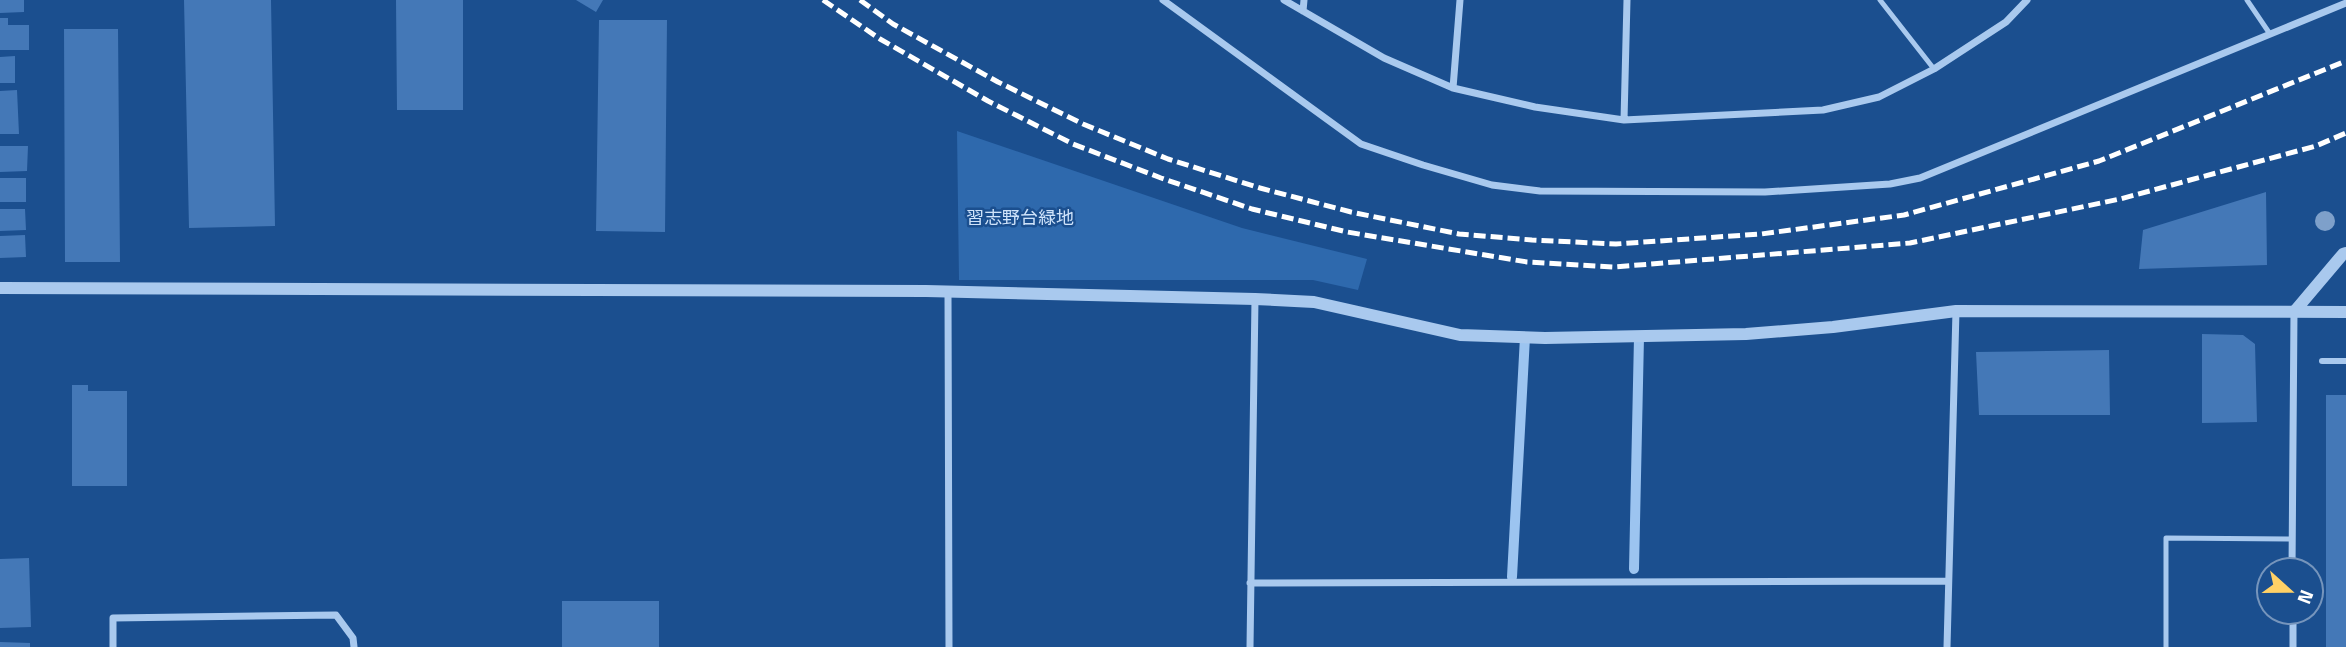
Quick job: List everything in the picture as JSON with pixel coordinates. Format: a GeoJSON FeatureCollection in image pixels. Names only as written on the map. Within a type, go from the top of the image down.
{"type":"FeatureCollection","features":[{"type":"Feature","properties":{"kind":"street"},"geometry":{"type":"LineString","coordinates":[[1163,0],[1361,144],[1423,165],[1492,185],[1540,191],[1765,192],[1889,184],[1920,177],[2346,3]]}},
{"type":"Feature","properties":{"kind":"street"},"geometry":{"type":"LineString","coordinates":[[1284,0],[1384,58],[1453,88],[1535,107],[1624,120],[1823,110],[1880,97],[1934,69],[2006,22],[2027,0]]}},
{"type":"Feature","properties":{"kind":"street"},"geometry":{"type":"LineString","coordinates":[[1304,0],[1304,11]]}},
{"type":"Feature","properties":{"kind":"street"},"geometry":{"type":"LineString","coordinates":[[1453,88],[1460,0]]}},
{"type":"Feature","properties":{"kind":"street"},"geometry":{"type":"LineString","coordinates":[[1624,120],[1627,0]]}},
{"type":"Feature","properties":{"kind":"street"},"geometry":{"type":"LineString","coordinates":[[2292,556],[2294,312],[2345,251]]}},
{"type":"Feature","properties":{"kind":"street"},"geometry":{"type":"LineString","coordinates":[[0,288],[948,292],[1255,299],[1314,302],[1460,335],[1545,338],[1746,334],[1833,327],[1956,312],[2346,312]]}},
{"type":"Feature","properties":{"kind":"street"},"geometry":{"type":"LineString","coordinates":[[948,292],[949,647]]}},
{"type":"Feature","properties":{"kind":"street"},"geometry":{"type":"LineString","coordinates":[[1250,647],[1255,299]]}},
{"type":"Feature","properties":{"kind":"street"},"geometry":{"type":"LineString","coordinates":[[1947,647],[1956,312]]}},
{"type":"Feature","properties":{"kind":"street"},"geometry":{"type":"LineString","coordinates":[[2322,361],[2346,361]]}},
{"type":"Feature","properties":{"kind":"street"},"geometry":{"type":"LineString","coordinates":[[1250,583],[1947,581]]}},
{"type":"Feature","properties":{"kind":"street"},"geometry":{"type":"LineString","coordinates":[[113,647],[113,618],[336,615],[352,638],[354,647]]}},
{"type":"Feature","properties":{"kind":"street"},"geometry":{"type":"LineString","coordinates":[[2293,626],[2293,647]]}},
{"type":"Feature","properties":{"kind":"lane"},"geometry":{"type":"LineString","coordinates":[[1880,0],[1934,69]]}},
{"type":"Feature","properties":{"kind":"lane"},"geometry":{"type":"LineString","coordinates":[[2247,0],[2270,34]]}},
{"type":"Feature","properties":{"kind":"lane"},"geometry":{"type":"LineString","coordinates":[[2166,647],[2166,538],[2292,539]]}},
{"type":"Feature","properties":{"kind":"green space","name":"習志野台緑地"},"geometry":{"type":"Polygon","coordinates":[[[957,131],[1242,228],[1367,259],[1358,290],[1313,280],[959,280],[957,131]]]}},
{"type":"Feature","properties":{"kind":"building"},"geometry":{"type":"Polygon","coordinates":[[[0,0],[24,0],[24,12],[0,13],[0,0]]]}},
{"type":"Feature","properties":{"kind":"building"},"geometry":{"type":"Polygon","coordinates":[[[184,0],[271,0],[275,226],[189,228],[184,0]]]}},
{"type":"Feature","properties":{"kind":"building"},"geometry":{"type":"Polygon","coordinates":[[[396,0],[463,0],[463,110],[397,110],[396,0]]]}},
{"type":"Feature","properties":{"kind":"building"},"geometry":{"type":"Polygon","coordinates":[[[576,0],[603,0],[596,12],[576,0]]]}},
{"type":"Feature","properties":{"kind":"building"},"geometry":{"type":"Polygon","coordinates":[[[0,18],[8,18],[8,25],[29,25],[29,50],[0,50],[0,18]]]}},
{"type":"Feature","properties":{"kind":"building"},"geometry":{"type":"Polygon","coordinates":[[[599,20],[667,20],[665,232],[596,231],[599,20]]]}},
{"type":"Feature","properties":{"kind":"building"},"geometry":{"type":"Polygon","coordinates":[[[64,29],[118,29],[120,262],[65,262],[64,29]]]}},
{"type":"Feature","properties":{"kind":"building"},"geometry":{"type":"Polygon","coordinates":[[[15,56],[15,83],[0,83],[0,57],[15,56]]]}},
{"type":"Feature","properties":{"kind":"building"},"geometry":{"type":"Polygon","coordinates":[[[17,90],[19,134],[0,134],[0,91],[17,90]]]}},
{"type":"Feature","properties":{"kind":"building"},"geometry":{"type":"Polygon","coordinates":[[[0,146],[28,146],[27,171],[0,172],[0,146]]]}},
{"type":"Feature","properties":{"kind":"building"},"geometry":{"type":"Polygon","coordinates":[[[0,178],[26,178],[26,202],[0,202],[0,178]]]}},
{"type":"Feature","properties":{"kind":"building"},"geometry":{"type":"Polygon","coordinates":[[[2266,192],[2267,265],[2139,269],[2143,230],[2266,192]]]}},
{"type":"Feature","properties":{"kind":"building"},"geometry":{"type":"Polygon","coordinates":[[[0,209],[25,209],[26,230],[0,231],[0,209]]]}},
{"type":"Feature","properties":{"kind":"building"},"geometry":{"type":"Polygon","coordinates":[[[25,235],[26,257],[0,258],[0,236],[25,235]]]}},
{"type":"Feature","properties":{"kind":"building"},"geometry":{"type":"Polygon","coordinates":[[[2202,334],[2243,335],[2255,344],[2257,422],[2202,423],[2202,334]]]}},
{"type":"Feature","properties":{"kind":"building"},"geometry":{"type":"Polygon","coordinates":[[[2109,350],[2110,415],[1979,415],[1976,352],[2109,350]]]}},
{"type":"Feature","properties":{"kind":"building"},"geometry":{"type":"Polygon","coordinates":[[[72,385],[88,385],[88,391],[127,391],[127,486],[72,486],[72,385]]]}},
{"type":"Feature","properties":{"kind":"building"},"geometry":{"type":"Polygon","coordinates":[[[2326,395],[2346,395],[2346,647],[2326,647],[2326,395]]]}},
{"type":"Feature","properties":{"kind":"building"},"geometry":{"type":"Polygon","coordinates":[[[29,558],[31,627],[0,628],[0,559],[29,558]]]}},
{"type":"Feature","properties":{"kind":"building"},"geometry":{"type":"Polygon","coordinates":[[[562,601],[659,601],[659,647],[562,647],[562,601]]]}},
{"type":"Feature","properties":{"kind":"building"},"geometry":{"type":"Polygon","coordinates":[[[0,642],[30,643],[30,647],[0,647],[0,642]]]}},
{"type":"Feature","properties":{"kind":"waterway"},"geometry":{"type":"LineString","coordinates":[[1512,577],[1525,337]]}},
{"type":"Feature","properties":{"kind":"waterway"},"geometry":{"type":"LineString","coordinates":[[1634,569],[1639,337]]}},
{"type":"Feature","properties":{"kind":"railway"},"geometry":{"type":"LineString","coordinates":[[823,0],[880,39],[988,101],[1073,144],[1161,178],[1252,209],[1347,232],[1527,262],[1614,267],[1910,243],[2120,199],[2316,146],[2346,133]]}},
{"type":"Feature","properties":{"kind":"railway"},"geometry":{"type":"LineString","coordinates":[[860,0],[893,24],[998,82],[1083,124],[1168,159],[1260,188],[1351,212],[1459,234],[1616,244],[1761,234],[1904,215],[2099,161],[2346,61]]}}]}
